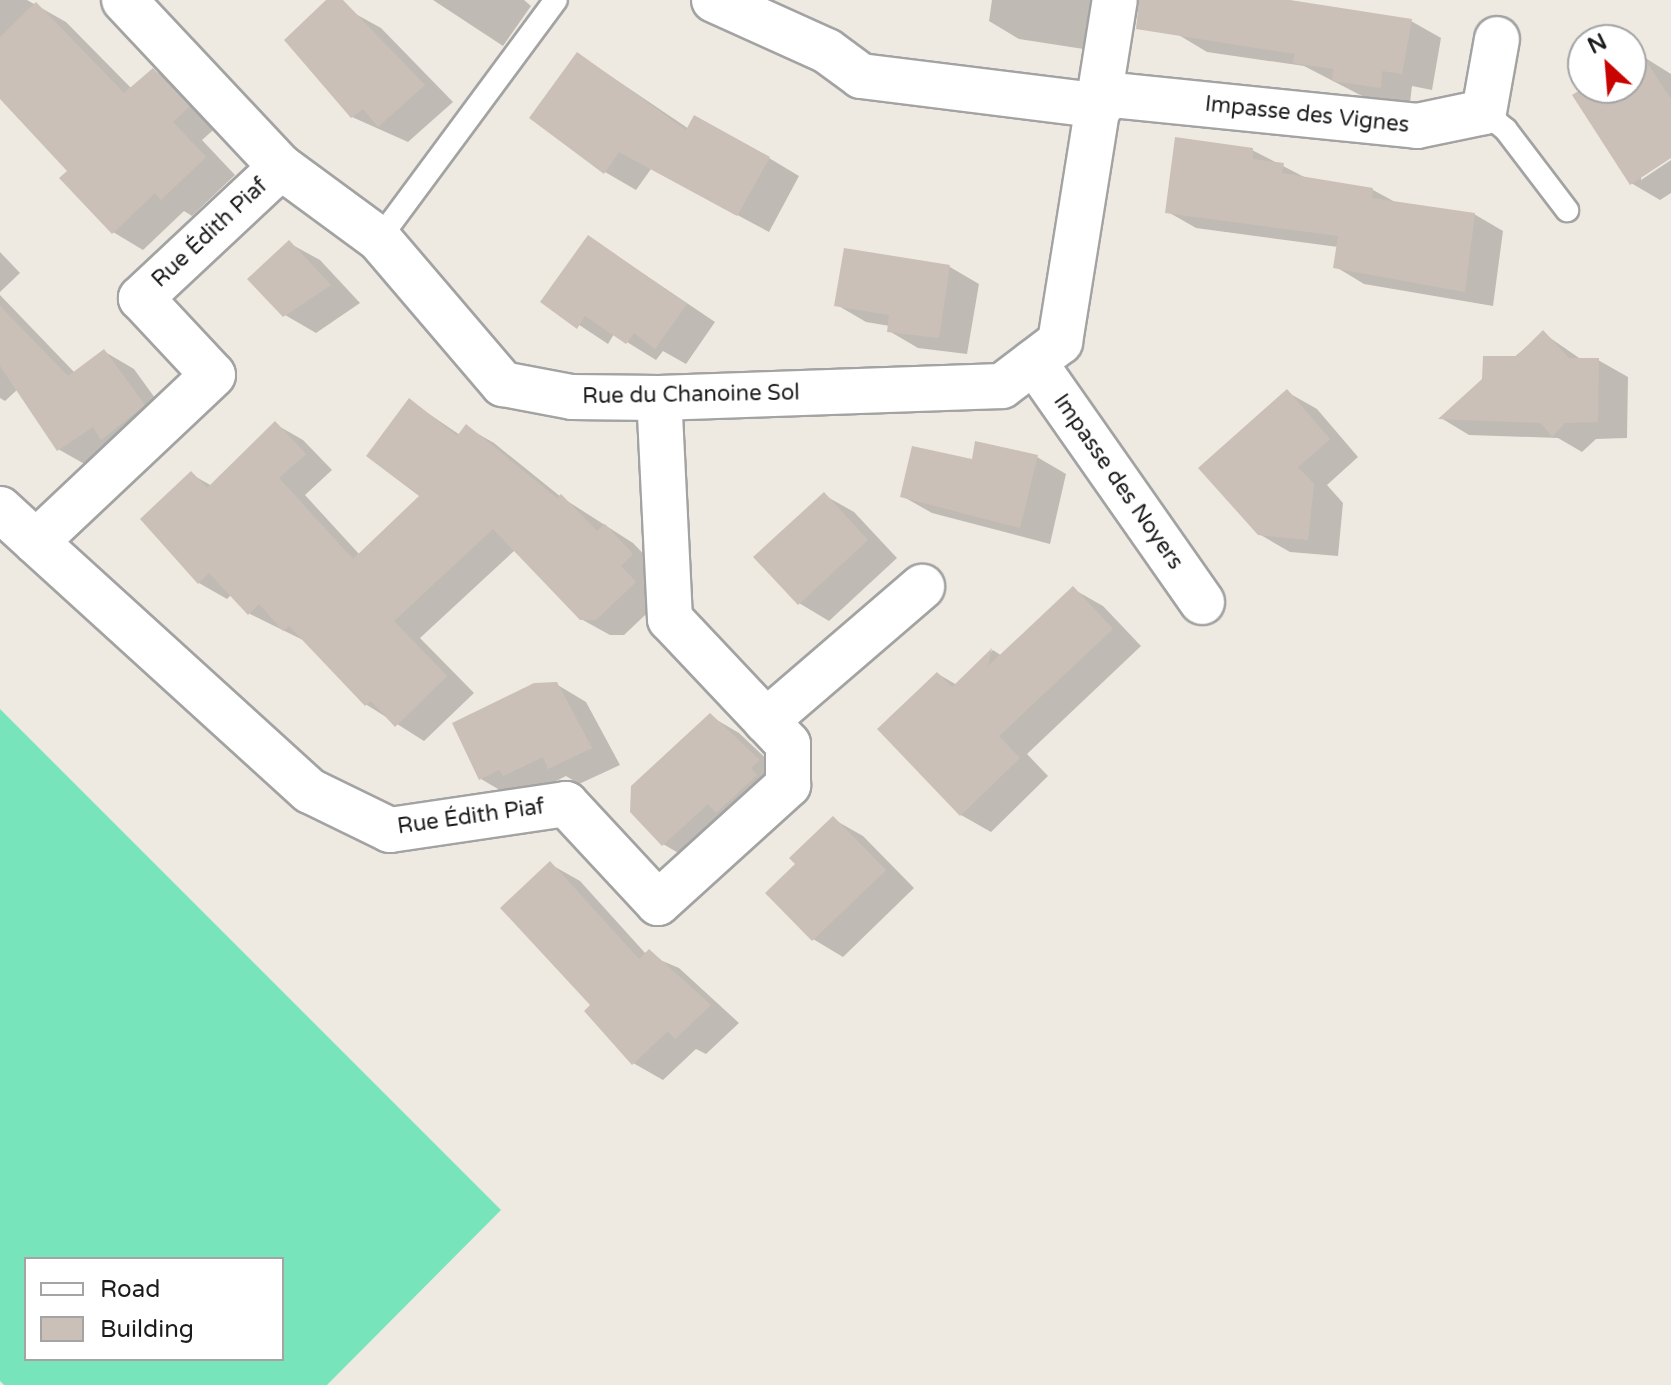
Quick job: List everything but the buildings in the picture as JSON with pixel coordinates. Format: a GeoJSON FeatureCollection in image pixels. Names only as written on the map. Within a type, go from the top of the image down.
{"type":"FeatureCollection","features":[{"type":"Feature","properties":{"kind":"street","name":"Rue du Chanoine Sol"},"geometry":{"type":"LineString","coordinates":[[124,0],[281,167],[379,239],[503,384],[572,397],[659,398],[1002,386],[1060,342],[1102,100],[1115,0]]}},
{"type":"Feature","properties":{"kind":"street","name":"Impasse des Vignes"},"geometry":{"type":"LineString","coordinates":[[736,5],[827,51],[861,76],[1417,126],[1484,112]]}},
{"type":"Feature","properties":{"kind":"street"},"geometry":{"type":"LineString","coordinates":[[1484,112],[1497,39]]}},
{"type":"Feature","properties":{"kind":"street","name":"Rue Édith Piaf"},"geometry":{"type":"LineString","coordinates":[[281,167],[141,298],[213,375],[36,542],[310,791],[390,830],[566,804],[658,903],[788,785],[788,744],[670,619],[659,398]]}},
{"type":"Feature","properties":{"kind":"street","name":"Impasse des Noyers"},"geometry":{"type":"LineString","coordinates":[[1034,362],[1202,602]]}},
{"type":"Feature","properties":{"kind":"street"},"geometry":{"type":"LineString","coordinates":[[0,509],[36,542]]}},
{"type":"Feature","properties":{"kind":"street"},"geometry":{"type":"LineString","coordinates":[[766,721],[922,587]]}},
{"type":"Feature","properties":{"kind":"lane"},"geometry":{"type":"LineString","coordinates":[[379,239],[556,0]]}},
{"type":"Feature","properties":{"kind":"lane"},"geometry":{"type":"LineString","coordinates":[[1484,112],[1506,130],[1567,210]]}},
{"type":"Feature","properties":{"kind":"green space"},"geometry":{"type":"Polygon","coordinates":[[[0,709],[501,1210],[327,1385],[4,1385],[0,1381],[0,709]]]}}]}
